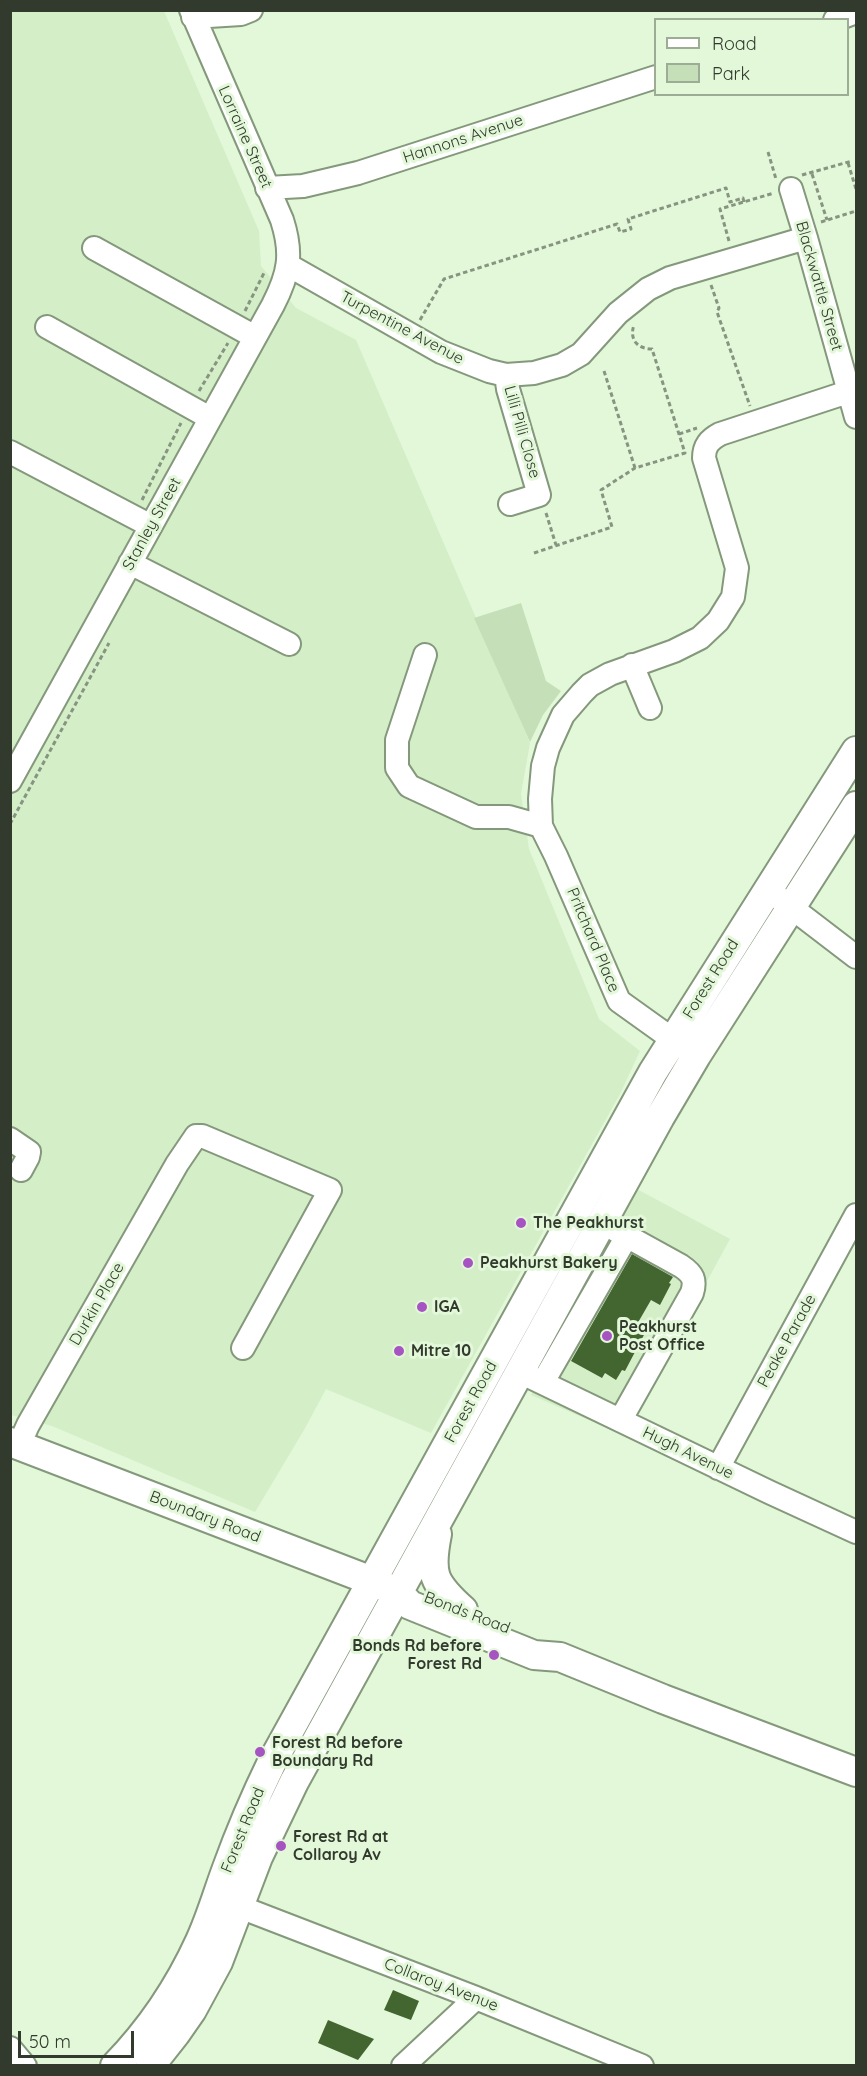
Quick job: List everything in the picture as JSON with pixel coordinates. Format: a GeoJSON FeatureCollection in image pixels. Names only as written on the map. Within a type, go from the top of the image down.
{"type":"FeatureCollection","features":[{"type":"Feature","properties":{"kind":"main road","name":"Forest Road"},"geometry":{"type":"LineString","coordinates":[[115,2066],[160,2012],[189,1964],[201,1940],[237,1843],[264,1779],[626,1120],[673,1040],[856,751]]}},
{"type":"Feature","properties":{"kind":"main road","name":"Forest Road"},"geometry":{"type":"LineString","coordinates":[[150,2066],[176,2033],[218,1962],[258,1857],[281,1806],[441,1514],[532,1377],[615,1229],[660,1117],[696,1056],[856,806]]}},
{"type":"Feature","properties":{"kind":"main road","name":"Boundary Road"},"geometry":{"type":"LineString","coordinates":[[15,1444],[399,1593]]}},
{"type":"Feature","properties":{"kind":"main road"},"geometry":{"type":"LineString","coordinates":[[360,1664],[385,1639],[399,1630],[455,1615],[447,1596],[434,1576],[433,1552],[441,1514]]}},
{"type":"Feature","properties":{"kind":"main road","name":"Bonds Road"},"geometry":{"type":"LineString","coordinates":[[399,1593],[416,1593],[455,1615],[542,1642],[560,1657],[663,1699],[856,1772]]}},
{"type":"Feature","properties":{"kind":"street"},"geometry":{"type":"LineString","coordinates":[[192,14],[227,15],[251,10]]}},
{"type":"Feature","properties":{"kind":"street"},"geometry":{"type":"LineString","coordinates":[[840,18],[856,12]]}},
{"type":"Feature","properties":{"kind":"street","name":"Lorraine Street"},"geometry":{"type":"LineString","coordinates":[[192,14],[287,238],[277,266]]}},
{"type":"Feature","properties":{"kind":"street","name":"Hannons Avenue"},"geometry":{"type":"LineString","coordinates":[[267,188],[303,186],[358,172],[654,78]]}},
{"type":"Feature","properties":{"kind":"street","name":"Blackwattle Street"},"geometry":{"type":"LineString","coordinates":[[787,184],[805,233],[856,417]]}},
{"type":"Feature","properties":{"kind":"street","name":"Turpentine Avenue"},"geometry":{"type":"LineString","coordinates":[[277,266],[441,352],[489,371],[506,375],[534,373],[562,365],[581,354],[618,313],[648,289],[670,278],[805,233]]}},
{"type":"Feature","properties":{"kind":"street"},"geometry":{"type":"LineString","coordinates":[[94,248],[246,333]]}},
{"type":"Feature","properties":{"kind":"street","name":"Stanley Street"},"geometry":{"type":"LineString","coordinates":[[10,781],[130,563],[142,522],[210,418],[246,333],[279,294],[277,266]]}},
{"type":"Feature","properties":{"kind":"street"},"geometry":{"type":"LineString","coordinates":[[47,327],[210,418]]}},
{"type":"Feature","properties":{"kind":"street","name":"Lilli Pilli Close"},"geometry":{"type":"LineString","coordinates":[[506,375],[539,495],[510,504]]}},
{"type":"Feature","properties":{"kind":"street","name":"Pritchard Place"},"geometry":{"type":"LineString","coordinates":[[696,1056],[619,1000],[541,826],[541,782],[548,748],[555,730],[573,702],[590,685],[609,674],[674,651],[694,641],[709,631],[734,597],[737,568],[704,458],[707,444],[720,434],[848,392]]}},
{"type":"Feature","properties":{"kind":"street"},"geometry":{"type":"LineString","coordinates":[[10,452],[142,522]]}},
{"type":"Feature","properties":{"kind":"street"},"geometry":{"type":"LineString","coordinates":[[130,563],[289,644]]}},
{"type":"Feature","properties":{"kind":"street"},"geometry":{"type":"LineString","coordinates":[[425,656],[397,740],[397,768],[410,786],[476,817],[509,817],[541,826]]}},
{"type":"Feature","properties":{"kind":"street"},"geometry":{"type":"LineString","coordinates":[[632,665],[650,708]]}},
{"type":"Feature","properties":{"kind":"street"},"geometry":{"type":"LineString","coordinates":[[768,891],[792,906],[856,957]]}},
{"type":"Feature","properties":{"kind":"street","name":"Durkin Place"},"geometry":{"type":"LineString","coordinates":[[15,1444],[177,1164],[196,1136],[330,1190],[243,1348]]}},
{"type":"Feature","properties":{"kind":"street"},"geometry":{"type":"LineString","coordinates":[[10,1139],[28,1152],[28,1157],[21,1170]]}},
{"type":"Feature","properties":{"kind":"street","name":"Peake Parade"},"geometry":{"type":"LineString","coordinates":[[718,1468],[856,1215]]}},
{"type":"Feature","properties":{"kind":"street"},"geometry":{"type":"LineString","coordinates":[[615,1229],[688,1270],[694,1280],[692,1293],[621,1419]]}},
{"type":"Feature","properties":{"kind":"street","name":"Hugh Avenue"},"geometry":{"type":"LineString","coordinates":[[532,1377],[718,1468],[856,1532]]}},
{"type":"Feature","properties":{"kind":"street","name":"Collaroy Avenue"},"geometry":{"type":"LineString","coordinates":[[240,1906],[642,2066]]}},
{"type":"Feature","properties":{"kind":"street"},"geometry":{"type":"LineString","coordinates":[[403,2066],[476,1998]]}},
{"type":"Feature","properties":{"kind":"street"},"geometry":{"type":"LineString","coordinates":[[10,2048],[25,2066]]}},
{"type":"Feature","properties":{"kind":"path"},"geometry":{"type":"LineString","coordinates":[[768,152],[777,182],[787,184]]}},
{"type":"Feature","properties":{"kind":"path"},"geometry":{"type":"LineString","coordinates":[[732,250],[720,209],[850,162],[856,189]]}},
{"type":"Feature","properties":{"kind":"path"},"geometry":{"type":"LineString","coordinates":[[812,174],[827,220]]}},
{"type":"Feature","properties":{"kind":"path"},"geometry":{"type":"LineString","coordinates":[[418,323],[444,279],[617,224],[620,232],[631,229],[628,219],[726,188],[730,202],[743,198],[744,202]]}},
{"type":"Feature","properties":{"kind":"path"},"geometry":{"type":"LineString","coordinates":[[805,233],[827,220],[856,211]]}},
{"type":"Feature","properties":{"kind":"path","name":"Stanley Street"},"geometry":{"type":"LineString","coordinates":[[142,522],[190,408],[246,333],[262,279],[277,266]]}},
{"type":"Feature","properties":{"kind":"path"},"geometry":{"type":"LineString","coordinates":[[709,279],[719,308],[717,312],[751,410]]}},
{"type":"Feature","properties":{"kind":"path"},"geometry":{"type":"LineString","coordinates":[[534,552],[612,527],[601,490],[635,468],[685,453],[652,348],[640,346],[633,336],[634,324],[645,312],[636,298]]}},
{"type":"Feature","properties":{"kind":"path"},"geometry":{"type":"LineString","coordinates":[[604,371],[635,468]]}},
{"type":"Feature","properties":{"kind":"path"},"geometry":{"type":"LineString","coordinates":[[543,503],[556,545]]}},
{"type":"Feature","properties":{"kind":"shaded area"},"geometry":{"type":"Polygon","coordinates":[[[10,11],[164,11],[259,231],[261,266],[296,308],[356,340],[530,743],[521,794],[529,849],[599,1019],[640,1051],[620,1094],[431,1433],[326,1389],[255,1512],[52,1426],[11,1415],[10,11]]]}},
{"type":"Feature","properties":{"kind":"shaded area"},"geometry":{"type":"Polygon","coordinates":[[[633,1187],[730,1239],[623,1435],[531,1395],[633,1187]]]}},
{"type":"Feature","properties":{"kind":"green space"},"geometry":{"type":"Polygon","coordinates":[[[521,603],[546,681],[561,691],[543,715],[530,742],[474,618],[521,603]]]}},
{"type":"Feature","properties":{"kind":"building"},"geometry":{"type":"Polygon","coordinates":[[[632,1254],[673,1277],[660,1305],[651,1300],[636,1326],[646,1331],[625,1371],[622,1370],[616,1380],[605,1373],[602,1378],[571,1361],[632,1254]]]}},
{"type":"Feature","properties":{"kind":"building"},"geometry":{"type":"Polygon","coordinates":[[[393,1990],[419,2001],[411,2020],[384,2010],[393,1990]]]}},
{"type":"Feature","properties":{"kind":"building"},"geometry":{"type":"Polygon","coordinates":[[[328,2020],[374,2039],[358,2060],[318,2043],[328,2020]]]}},
{"type":"Feature","properties":{"kind":"place","name":"The Peakhurst"},"geometry":{"type":"Point","coordinates":[521,1223]}},
{"type":"Feature","properties":{"kind":"place","name":"Peakhurst Bakery"},"geometry":{"type":"Point","coordinates":[468,1263]}},
{"type":"Feature","properties":{"kind":"place","name":"IGA"},"geometry":{"type":"Point","coordinates":[422,1307]}},
{"type":"Feature","properties":{"kind":"place","name":"Peakhurst Post Office"},"geometry":{"type":"Point","coordinates":[607,1336]}},
{"type":"Feature","properties":{"kind":"place","name":"Mitre 10"},"geometry":{"type":"Point","coordinates":[399,1351]}},
{"type":"Feature","properties":{"kind":"place","name":"Bonds Rd before Forest Rd"},"geometry":{"type":"Point","coordinates":[494,1655]}},
{"type":"Feature","properties":{"kind":"place","name":"Forest Rd before Boundary Rd"},"geometry":{"type":"Point","coordinates":[260,1752]}},
{"type":"Feature","properties":{"kind":"place","name":"Forest Rd at Collaroy Av"},"geometry":{"type":"Point","coordinates":[281,1846]}}]}
